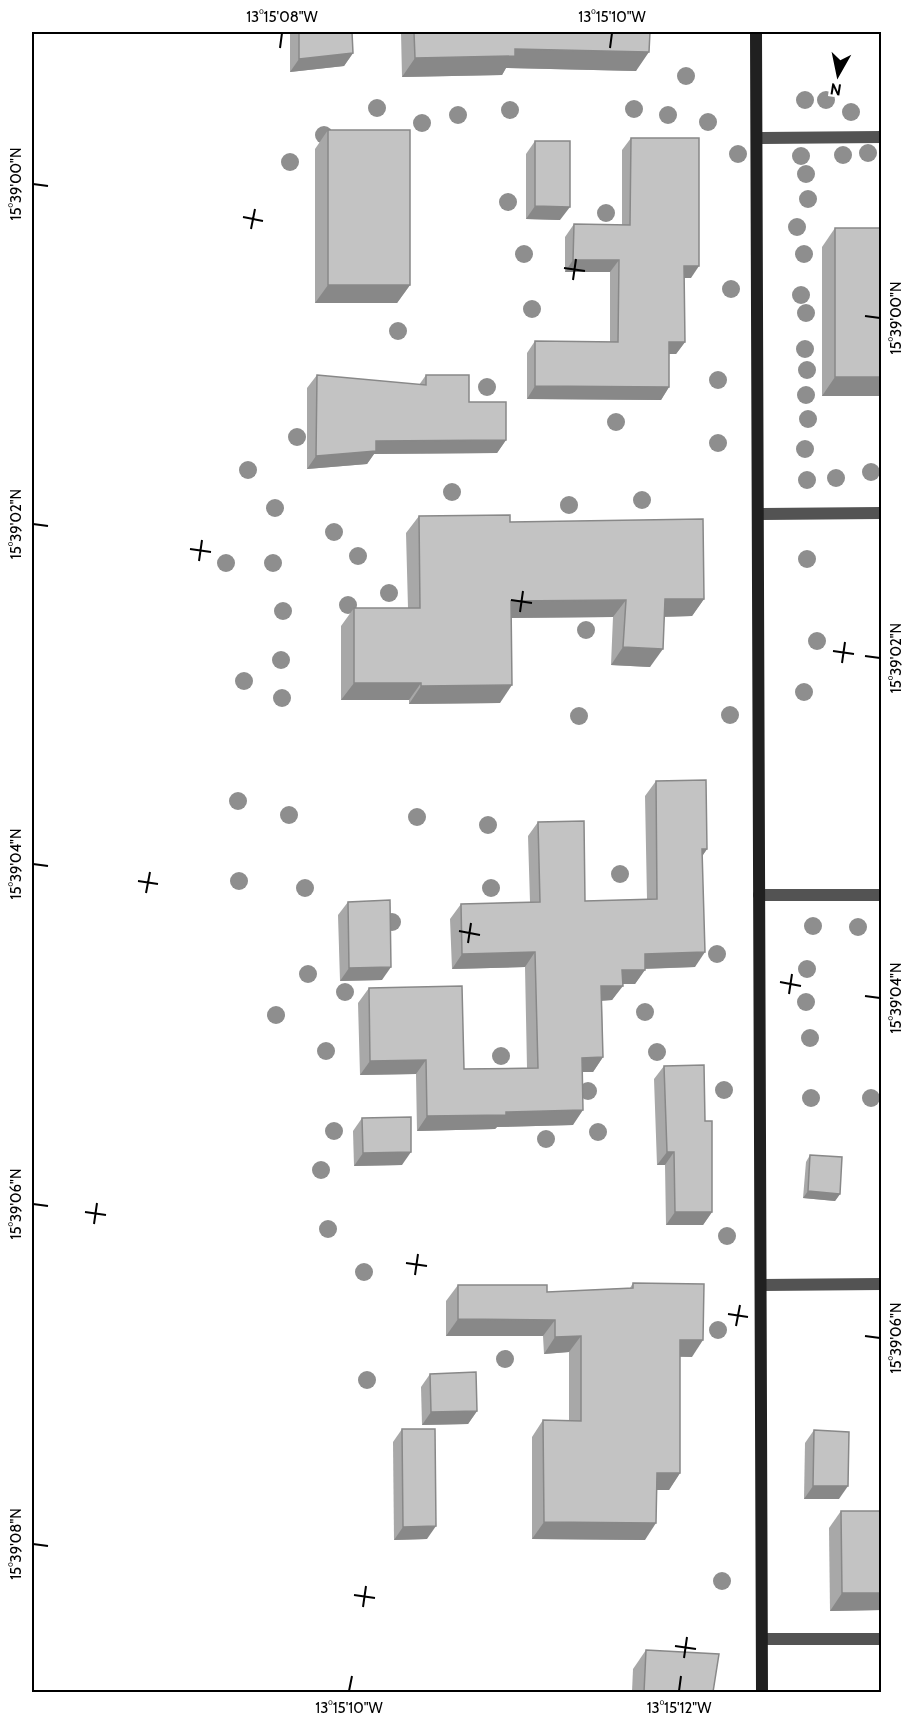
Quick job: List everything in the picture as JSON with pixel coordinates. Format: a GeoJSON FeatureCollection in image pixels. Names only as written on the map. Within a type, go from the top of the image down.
{"type":"FeatureCollection","features":[{"type":"Feature","properties":{"kind":"main road"},"geometry":{"type":"LineString","coordinates":[[756,32],[762,1692]]}},
{"type":"Feature","properties":{"kind":"street"},"geometry":{"type":"LineString","coordinates":[[757,138],[882,137]]}},
{"type":"Feature","properties":{"kind":"street"},"geometry":{"type":"LineString","coordinates":[[758,514],[882,513]]}},
{"type":"Feature","properties":{"kind":"street"},"geometry":{"type":"LineString","coordinates":[[759,895],[882,895]]}},
{"type":"Feature","properties":{"kind":"street"},"geometry":{"type":"LineString","coordinates":[[760,1285],[882,1284]]}},
{"type":"Feature","properties":{"kind":"street"},"geometry":{"type":"LineString","coordinates":[[762,1639],[882,1639]]}},
{"type":"Feature","properties":{"kind":"building"},"geometry":{"type":"Polygon","coordinates":[[[299,32],[352,32],[353,53],[299,59],[299,32]]]}},
{"type":"Feature","properties":{"kind":"building"},"geometry":{"type":"Polygon","coordinates":[[[414,32],[650,32],[649,52],[515,49],[515,56],[415,58],[414,32]]]}},
{"type":"Feature","properties":{"kind":"building"},"geometry":{"type":"Polygon","coordinates":[[[328,130],[410,130],[410,285],[328,285],[328,130]]]}},
{"type":"Feature","properties":{"kind":"building"},"geometry":{"type":"Polygon","coordinates":[[[631,138],[699,138],[699,266],[684,266],[685,342],[669,342],[669,387],[535,386],[535,341],[618,342],[619,260],[573,260],[574,224],[630,225],[631,138]]]}},
{"type":"Feature","properties":{"kind":"building"},"geometry":{"type":"Polygon","coordinates":[[[535,141],[570,141],[570,207],[535,206],[535,141]]]}},
{"type":"Feature","properties":{"kind":"building"},"geometry":{"type":"Polygon","coordinates":[[[835,228],[882,228],[882,377],[835,377],[835,228]]]}},
{"type":"Feature","properties":{"kind":"building"},"geometry":{"type":"Polygon","coordinates":[[[317,375],[426,385],[426,375],[469,375],[469,402],[506,402],[506,440],[376,441],[376,451],[316,456],[317,375]]]}},
{"type":"Feature","properties":{"kind":"building"},"geometry":{"type":"Polygon","coordinates":[[[510,515],[510,522],[703,519],[704,599],[665,599],[663,649],[623,647],[626,600],[511,601],[512,685],[421,686],[421,683],[354,683],[354,608],[420,608],[419,516],[510,515]]]}},
{"type":"Feature","properties":{"kind":"building"},"geometry":{"type":"Polygon","coordinates":[[[706,780],[707,849],[702,849],[705,952],[645,954],[645,970],[622,970],[623,986],[601,986],[603,1057],[582,1058],[583,1110],[506,1112],[506,1115],[427,1116],[426,1060],[370,1061],[369,988],[462,986],[464,1069],[538,1068],[535,952],[462,954],[461,904],[540,902],[538,822],[584,821],[585,901],[657,899],[656,781],[706,780]]]}},
{"type":"Feature","properties":{"kind":"building"},"geometry":{"type":"Polygon","coordinates":[[[390,900],[391,967],[349,968],[348,902],[390,900]]]}},
{"type":"Feature","properties":{"kind":"building"},"geometry":{"type":"Polygon","coordinates":[[[704,1065],[705,1121],[712,1121],[712,1212],[675,1212],[674,1152],[667,1152],[664,1066],[704,1065]]]}},
{"type":"Feature","properties":{"kind":"building"},"geometry":{"type":"Polygon","coordinates":[[[411,1117],[411,1152],[363,1153],[362,1118],[411,1117]]]}},
{"type":"Feature","properties":{"kind":"building"},"geometry":{"type":"Polygon","coordinates":[[[810,1155],[842,1157],[840,1194],[808,1191],[810,1155]]]}},
{"type":"Feature","properties":{"kind":"building"},"geometry":{"type":"Polygon","coordinates":[[[633,1283],[704,1284],[703,1340],[680,1340],[680,1473],[657,1473],[656,1523],[544,1522],[543,1420],[581,1421],[581,1336],[555,1337],[555,1320],[458,1319],[458,1285],[547,1285],[547,1292],[633,1288],[633,1283]]]}},
{"type":"Feature","properties":{"kind":"building"},"geometry":{"type":"Polygon","coordinates":[[[476,1372],[477,1411],[431,1412],[430,1374],[476,1372]]]}},
{"type":"Feature","properties":{"kind":"building"},"geometry":{"type":"Polygon","coordinates":[[[402,1429],[435,1429],[436,1526],[403,1527],[402,1429]]]}},
{"type":"Feature","properties":{"kind":"building"},"geometry":{"type":"Polygon","coordinates":[[[814,1430],[849,1432],[848,1486],[813,1486],[814,1430]]]}},
{"type":"Feature","properties":{"kind":"building"},"geometry":{"type":"Polygon","coordinates":[[[841,1511],[882,1511],[882,1593],[842,1593],[841,1511]]]}},
{"type":"Feature","properties":{"kind":"building"},"geometry":{"type":"Polygon","coordinates":[[[646,1650],[719,1654],[713,1692],[644,1692],[646,1650]]]}}]}
